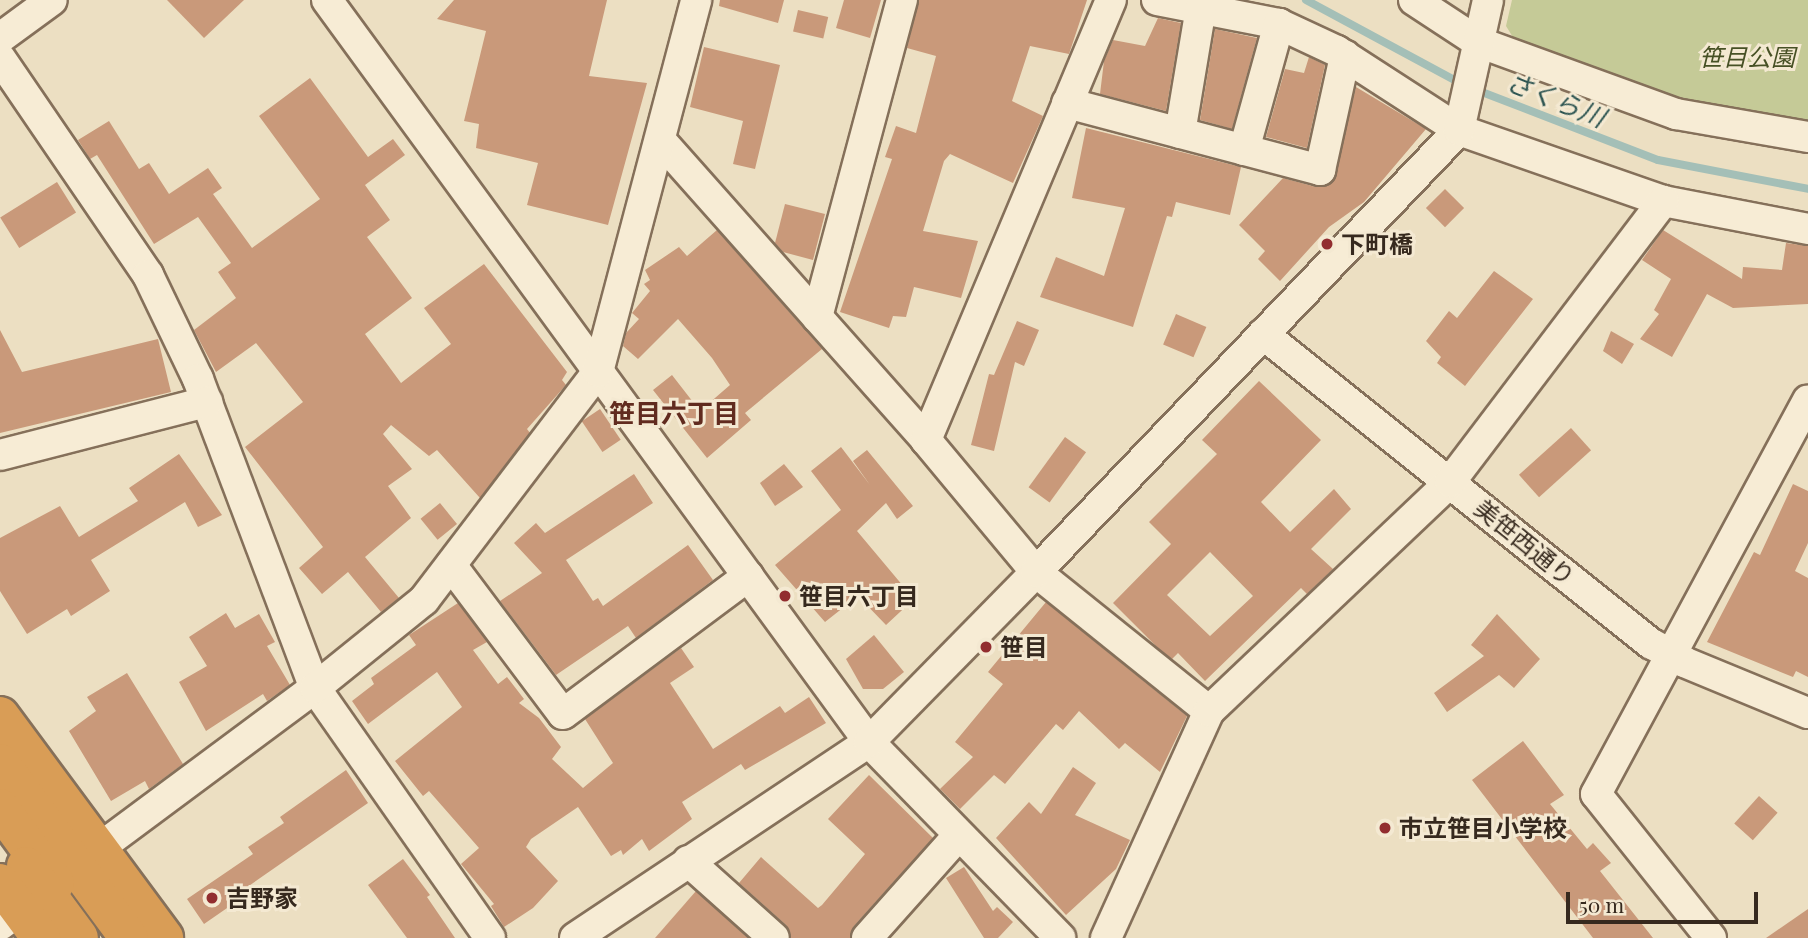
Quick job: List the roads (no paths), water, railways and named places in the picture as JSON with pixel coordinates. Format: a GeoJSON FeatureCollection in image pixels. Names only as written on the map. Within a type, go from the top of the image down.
{"type":"FeatureCollection","features":[{"type":"Feature","properties":{"kind":"highway"},"geometry":{"type":"LineString","coordinates":[[0,716],[164,938]]}},
{"type":"Feature","properties":{"kind":"highway"},"geometry":{"type":"LineString","coordinates":[[0,763],[129,938]]}},
{"type":"Feature","properties":{"kind":"highway"},"geometry":{"type":"LineString","coordinates":[[0,786],[112,938]]}},
{"type":"Feature","properties":{"kind":"highway"},"geometry":{"type":"LineString","coordinates":[[0,808],[96,938]]}},
{"type":"Feature","properties":{"kind":"highway"},"geometry":{"type":"LineString","coordinates":[[0,831],[79,938]]}},
{"type":"Feature","properties":{"kind":"street"},"geometry":{"type":"LineString","coordinates":[[52,0],[1,58],[148,275],[207,402],[315,688],[490,938]]}},
{"type":"Feature","properties":{"kind":"street"},"geometry":{"type":"LineString","coordinates":[[327,0],[869,742],[957,837],[1060,938]]}},
{"type":"Feature","properties":{"kind":"street"},"geometry":{"type":"LineString","coordinates":[[98,849],[315,688],[424,600],[598,372],[696,0]]}},
{"type":"Feature","properties":{"kind":"street"},"geometry":{"type":"LineString","coordinates":[[817,317],[902,0]]}},
{"type":"Feature","properties":{"kind":"street"},"geometry":{"type":"LineString","coordinates":[[926,440],[1111,0]]}},
{"type":"Feature","properties":{"kind":"street"},"geometry":{"type":"LineString","coordinates":[[1157,0],[1279,24],[1345,56],[1461,121],[1663,201],[1808,229]]}},
{"type":"Feature","properties":{"kind":"street"},"geometry":{"type":"LineString","coordinates":[[1414,0],[1476,49],[1676,114],[1808,137]]}},
{"type":"Feature","properties":{"kind":"street"},"geometry":{"type":"LineString","coordinates":[[575,938],[869,742],[1036,572],[1461,121],[1488,0]]}},
{"type":"Feature","properties":{"kind":"street"},"geometry":{"type":"LineString","coordinates":[[1180,133],[1201,8]]}},
{"type":"Feature","properties":{"kind":"street"},"geometry":{"type":"LineString","coordinates":[[1244,150],[1279,24]]}},
{"type":"Feature","properties":{"kind":"street"},"geometry":{"type":"LineString","coordinates":[[1067,103],[1320,170],[1345,56]]}},
{"type":"Feature","properties":{"kind":"street"},"geometry":{"type":"LineString","coordinates":[[661,141],[926,440],[1036,572],[1209,711]]}},
{"type":"Feature","properties":{"kind":"street"},"geometry":{"type":"LineString","coordinates":[[1106,938],[1209,711],[1450,482],[1663,201]]}},
{"type":"Feature","properties":{"kind":"street","name":"美笹西通り"},"geometry":{"type":"LineString","coordinates":[[1263,334],[1669,655],[1808,713]]}},
{"type":"Feature","properties":{"kind":"street"},"geometry":{"type":"LineString","coordinates":[[1711,938],[1596,794],[1669,655],[1800,430],[1808,401]]}},
{"type":"Feature","properties":{"kind":"street"},"geometry":{"type":"LineString","coordinates":[[0,455],[207,402]]}},
{"type":"Feature","properties":{"kind":"street"},"geometry":{"type":"LineString","coordinates":[[451,565],[563,714],[748,576]]}},
{"type":"Feature","properties":{"kind":"street"},"geometry":{"type":"LineString","coordinates":[[867,938],[957,837]]}},
{"type":"Feature","properties":{"kind":"street"},"geometry":{"type":"LineString","coordinates":[[688,861],[774,938]]}},
{"type":"Feature","properties":{"kind":"waterway","name":"さくら川"},"geometry":{"type":"LineString","coordinates":[[1306,0],[1462,84]]}},
{"type":"Feature","properties":{"kind":"waterway","name":"さくら川"},"geometry":{"type":"LineString","coordinates":[[1474,89],[1658,160],[1808,189]]}},
{"type":"Feature","properties":{"kind":"place","name":"下町橋"},"geometry":{"type":"Point","coordinates":[1327,244]}},
{"type":"Feature","properties":{"kind":"place","name":"笹目六丁目"},"geometry":{"type":"Point","coordinates":[785,596]}},
{"type":"Feature","properties":{"kind":"place","name":"笹目"},"geometry":{"type":"Point","coordinates":[986,647]}},
{"type":"Feature","properties":{"kind":"place","name":"市立笹目小学校"},"geometry":{"type":"Point","coordinates":[1385,828]}},
{"type":"Feature","properties":{"kind":"place","name":"吉野家"},"geometry":{"type":"Point","coordinates":[212,898]}},
{"type":"Feature","properties":{"kind":"district","name":"笹目六丁目"},"geometry":{"type":"Point","coordinates":[674,413]}},
{"type":"Feature","properties":{"kind":"park label","name":"笹目公園"},"geometry":{"type":"Point","coordinates":[1747,57]}}]}
